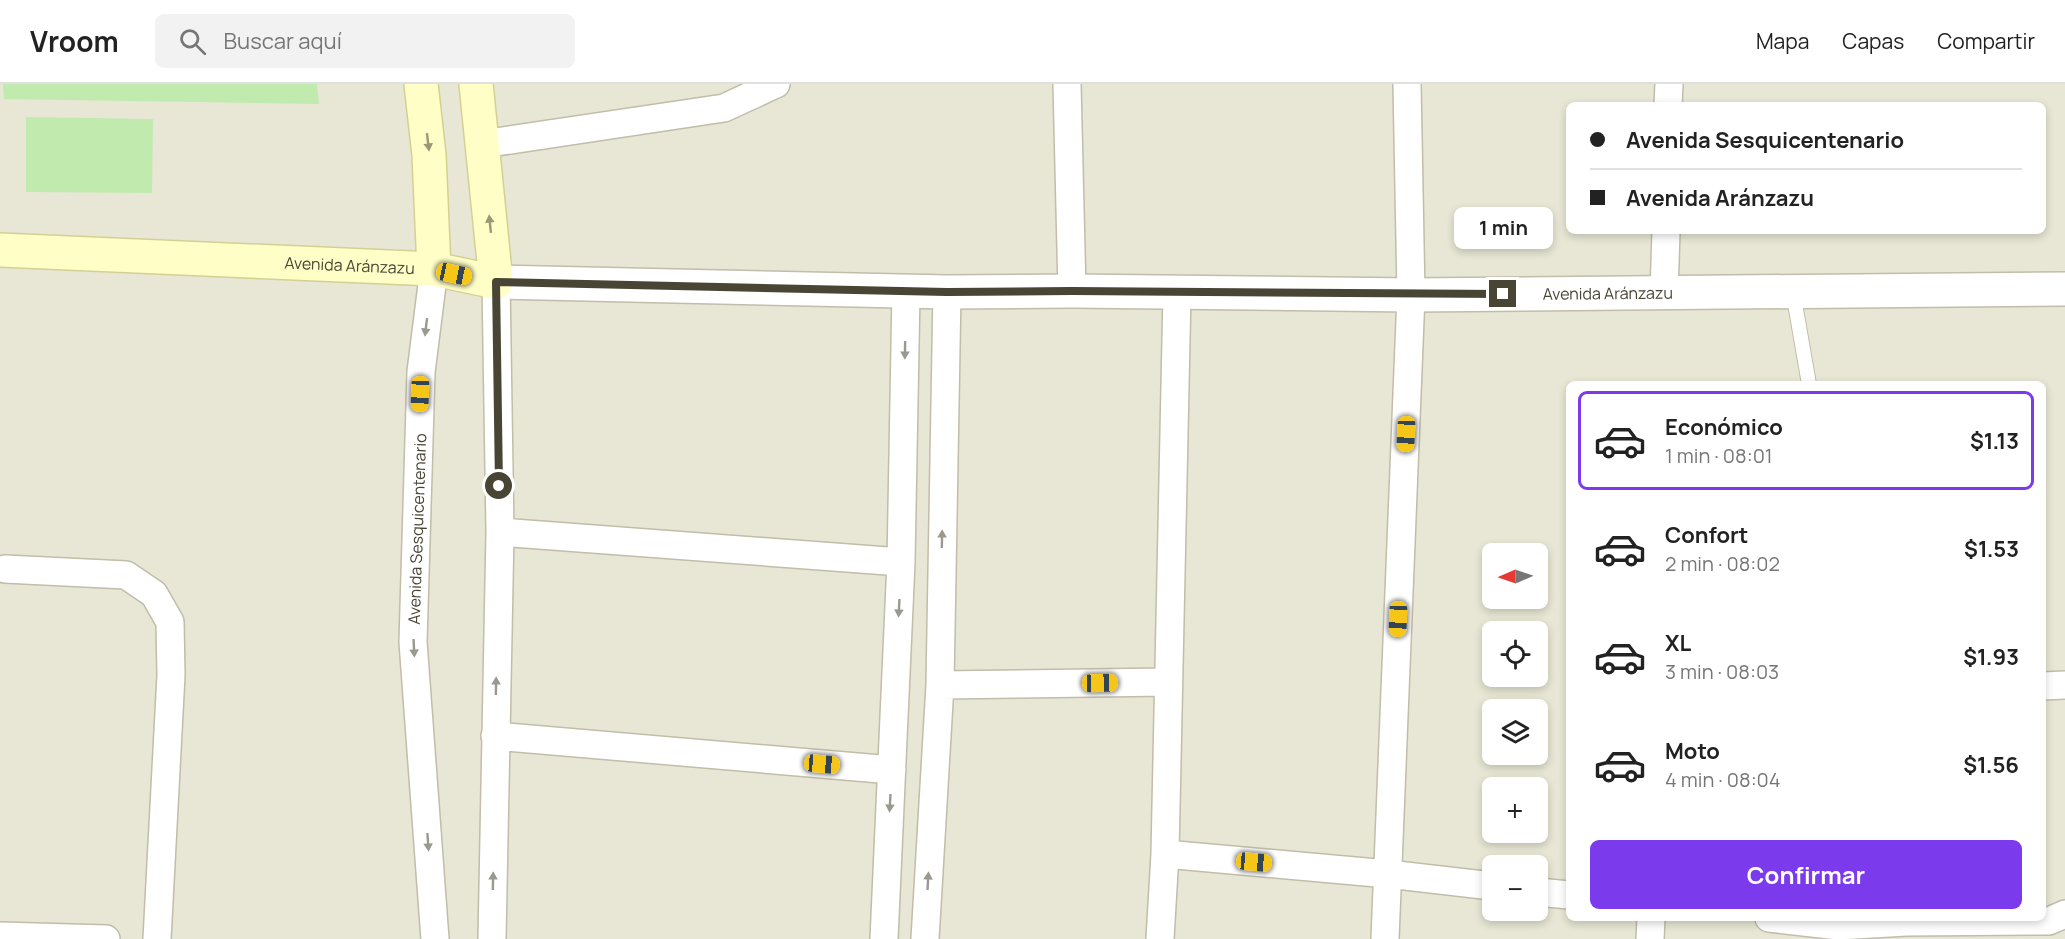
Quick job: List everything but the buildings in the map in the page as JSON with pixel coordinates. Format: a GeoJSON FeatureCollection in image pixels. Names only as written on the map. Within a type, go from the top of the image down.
{"type":"FeatureCollection","features":[{"type":"Feature","properties":{"kind":"main road","name":"Avenida Sesquicentenario"},"geometry":{"type":"LineString","coordinates":[[421,84],[429,155],[434,269]]}},
{"type":"Feature","properties":{"kind":"main road"},"geometry":{"type":"LineString","coordinates":[[476,84],[496,282]]}},
{"type":"Feature","properties":{"kind":"main road","name":"Avenida Aránzazu"},"geometry":{"type":"LineString","coordinates":[[0,250],[434,269],[496,282]]}},
{"type":"Feature","properties":{"kind":"street"},"geometry":{"type":"LineString","coordinates":[[483,144],[724,108],[774,84]]}},
{"type":"Feature","properties":{"kind":"street"},"geometry":{"type":"LineString","coordinates":[[1067,84],[1072,291]]}},
{"type":"Feature","properties":{"kind":"street"},"geometry":{"type":"LineString","coordinates":[[1385,939],[1411,295],[1407,84]]}},
{"type":"Feature","properties":{"kind":"street"},"geometry":{"type":"LineString","coordinates":[[1668,102],[1669,84]]}},
{"type":"Feature","properties":{"kind":"street"},"geometry":{"type":"LineString","coordinates":[[1664,294],[1666,234]]}},
{"type":"Feature","properties":{"kind":"street","name":"Avenida Sesquicentenario"},"geometry":{"type":"LineString","coordinates":[[434,269],[421,372],[413,642],[435,939]]}},
{"type":"Feature","properties":{"kind":"street"},"geometry":{"type":"LineString","coordinates":[[492,939],[500,532],[496,282]]}},
{"type":"Feature","properties":{"kind":"street","name":"Avenida Aránzazu"},"geometry":{"type":"LineString","coordinates":[[496,282],[906,292],[1072,291],[1411,295],[2065,289]]}},
{"type":"Feature","properties":{"kind":"street"},"geometry":{"type":"LineString","coordinates":[[884,939],[901,562],[906,292]]}},
{"type":"Feature","properties":{"kind":"street"},"geometry":{"type":"LineString","coordinates":[[925,939],[940,685],[947,292]]}},
{"type":"Feature","properties":{"kind":"street"},"geometry":{"type":"LineString","coordinates":[[1160,939],[1165,854],[1177,293]]}},
{"type":"Feature","properties":{"kind":"street"},"geometry":{"type":"LineString","coordinates":[[500,532],[901,562]]}},
{"type":"Feature","properties":{"kind":"street"},"geometry":{"type":"LineString","coordinates":[[5,569],[126,575],[154,594],[170,622],[171,675],[157,939]]}},
{"type":"Feature","properties":{"kind":"street"},"geometry":{"type":"LineString","coordinates":[[897,650],[940,652]]}},
{"type":"Feature","properties":{"kind":"street"},"geometry":{"type":"LineString","coordinates":[[940,685],[1168,682]]}},
{"type":"Feature","properties":{"kind":"street"},"geometry":{"type":"LineString","coordinates":[[2046,686],[2065,685]]}},
{"type":"Feature","properties":{"kind":"street"},"geometry":{"type":"LineString","coordinates":[[495,736],[892,770]]}},
{"type":"Feature","properties":{"kind":"street"},"geometry":{"type":"LineString","coordinates":[[1165,854],[1482,885]]}},
{"type":"Feature","properties":{"kind":"street"},"geometry":{"type":"LineString","coordinates":[[1548,893],[1566,895]]}},
{"type":"Feature","properties":{"kind":"street"},"geometry":{"type":"LineString","coordinates":[[1650,939],[1651,921]]}},
{"type":"Feature","properties":{"kind":"street"},"geometry":{"type":"LineString","coordinates":[[1784,921],[1838,932],[1900,921]]}},
{"type":"Feature","properties":{"kind":"street"},"geometry":{"type":"LineString","coordinates":[[1936,921],[2055,925]]}},
{"type":"Feature","properties":{"kind":"street"},"geometry":{"type":"LineString","coordinates":[[0,936],[106,939]]}},
{"type":"Feature","properties":{"kind":"lane"},"geometry":{"type":"LineString","coordinates":[[1793,292],[1808,381]]}},
{"type":"Feature","properties":{"kind":"shaded area"},"geometry":{"type":"Polygon","coordinates":[[[0,84],[2065,84],[2065,939],[0,939],[0,84]]]}},
{"type":"Feature","properties":{"kind":"green space"},"geometry":{"type":"Polygon","coordinates":[[[3,84],[317,84],[319,104],[4,99],[3,84]]]}},
{"type":"Feature","properties":{"kind":"green space"},"geometry":{"type":"Polygon","coordinates":[[[26,117],[153,119],[152,193],[26,192],[26,117]]]}},
{"type":"Feature","properties":{"kind":"route"},"geometry":{"type":"LineString","coordinates":[[499,486],[496,282],[947,292],[1503,294]]}}]}
